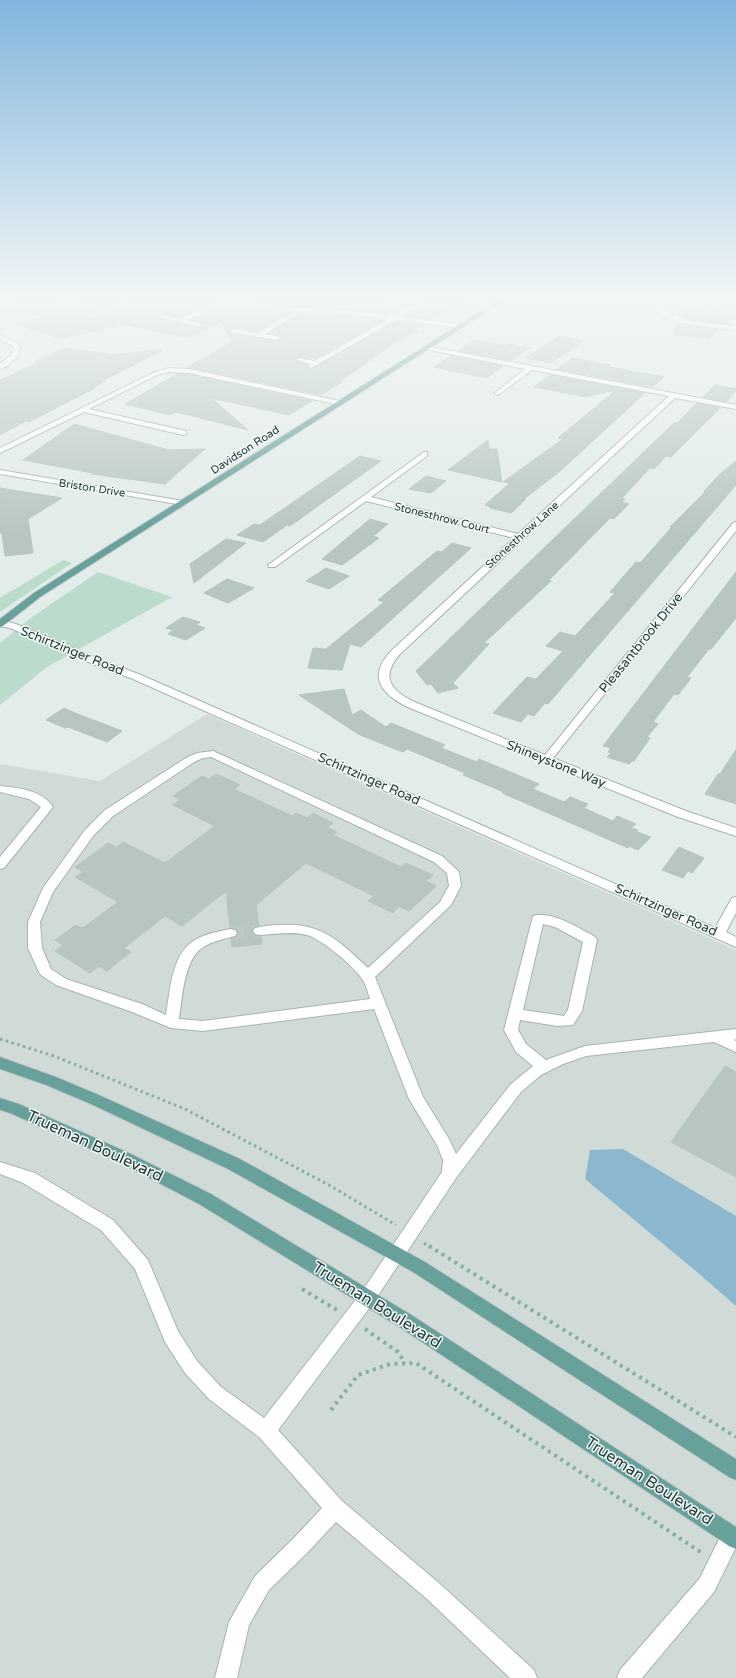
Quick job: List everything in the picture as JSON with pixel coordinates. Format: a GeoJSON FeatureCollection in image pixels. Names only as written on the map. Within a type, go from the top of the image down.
{"type":"FeatureCollection","features":[{"type":"Feature","properties":{"kind":"main road","name":"Davidson Road"},"geometry":{"type":"LineString","coordinates":[[0,623],[37,595],[380,377]]}},
{"type":"Feature","properties":{"kind":"main road"},"geometry":{"type":"LineString","coordinates":[[0,1063],[51,1081],[96,1100],[234,1164],[397,1254],[736,1470]]}},
{"type":"Feature","properties":{"kind":"main road","name":"Trueman Boulevard"},"geometry":{"type":"LineString","coordinates":[[0,1104],[14,1108],[125,1158],[198,1195],[407,1322],[734,1537]]}},
{"type":"Feature","properties":{"kind":"street"},"geometry":{"type":"LineString","coordinates":[[0,451],[148,377]]}},
{"type":"Feature","properties":{"kind":"street"},"geometry":{"type":"LineString","coordinates":[[219,377],[340,403]]}},
{"type":"Feature","properties":{"kind":"street"},"geometry":{"type":"LineString","coordinates":[[498,393],[519,377]]}},
{"type":"Feature","properties":{"kind":"street"},"geometry":{"type":"LineString","coordinates":[[580,377],[736,407]]}},
{"type":"Feature","properties":{"kind":"street","name":"Stonesthrow Lane"},"geometry":{"type":"LineString","coordinates":[[385,682],[384,669],[396,652],[674,395]]}},
{"type":"Feature","properties":{"kind":"street"},"geometry":{"type":"LineString","coordinates":[[83,410],[183,433]]}},
{"type":"Feature","properties":{"kind":"street"},"geometry":{"type":"LineString","coordinates":[[272,565],[424,454]]}},
{"type":"Feature","properties":{"kind":"street","name":"Briston Drive"},"geometry":{"type":"LineString","coordinates":[[0,472],[183,503]]}},
{"type":"Feature","properties":{"kind":"street","name":"Stonesthrow Court"},"geometry":{"type":"LineString","coordinates":[[365,498],[519,537]]}},
{"type":"Feature","properties":{"kind":"street","name":"Pleasantbrook Drive"},"geometry":{"type":"LineString","coordinates":[[546,760],[736,525]]}},
{"type":"Feature","properties":{"kind":"street","name":"Schirtzinger Road"},"geometry":{"type":"LineString","coordinates":[[0,623],[13,626],[97,662],[137,677],[736,942]]}},
{"type":"Feature","properties":{"kind":"street","name":"Shineystone Way"},"geometry":{"type":"LineString","coordinates":[[385,682],[389,690],[403,701],[682,814],[736,832]]}},
{"type":"Feature","properties":{"kind":"street"},"geometry":{"type":"LineString","coordinates":[[368,976],[445,905],[455,886],[453,872],[438,859],[213,754],[202,755],[190,760],[109,813],[89,833],[47,891],[34,922],[34,948],[46,972],[61,982],[137,1008],[171,1023],[203,1026],[378,1002]]}},
{"type":"Feature","properties":{"kind":"street"},"geometry":{"type":"LineString","coordinates":[[0,789],[30,794],[46,804],[47,807],[0,865]]}},
{"type":"Feature","properties":{"kind":"street"},"geometry":{"type":"LineString","coordinates":[[718,934],[736,901]]}},
{"type":"Feature","properties":{"kind":"street"},"geometry":{"type":"LineString","coordinates":[[515,1014],[557,1021],[568,1021],[575,1011],[590,940],[558,923],[538,919],[511,1030],[521,1048],[545,1067]]}},
{"type":"Feature","properties":{"kind":"street"},"geometry":{"type":"LineString","coordinates":[[260,931],[301,930],[316,933],[330,942],[368,976],[416,1099],[444,1143],[451,1160],[450,1173]]}},
{"type":"Feature","properties":{"kind":"street"},"geometry":{"type":"LineString","coordinates":[[171,1023],[184,964],[188,953],[208,939],[230,933]]}},
{"type":"Feature","properties":{"kind":"street"},"geometry":{"type":"LineString","coordinates":[[266,1431],[367,1298],[450,1173],[516,1088],[536,1071],[558,1060],[585,1051],[736,1034]]}},
{"type":"Feature","properties":{"kind":"street"},"geometry":{"type":"LineString","coordinates":[[715,1036],[736,1047]]}},
{"type":"Feature","properties":{"kind":"street"},"geometry":{"type":"LineString","coordinates":[[1,1170],[29,1178],[106,1225],[142,1266],[171,1336],[191,1367],[215,1393],[266,1431],[335,1508],[433,1591],[526,1678]]}},
{"type":"Feature","properties":{"kind":"street"},"geometry":{"type":"LineString","coordinates":[[226,1678],[239,1622],[262,1582],[300,1546],[335,1508]]}},
{"type":"Feature","properties":{"kind":"street"},"geometry":{"type":"LineString","coordinates":[[628,1678],[707,1585],[734,1537]]}},
{"type":"Feature","properties":{"kind":"path"},"geometry":{"type":"LineString","coordinates":[[0,1039],[54,1056],[185,1109],[329,1185],[736,1437]]}},
{"type":"Feature","properties":{"kind":"path"},"geometry":{"type":"LineString","coordinates":[[331,1410],[358,1375],[390,1364],[416,1363],[718,1564]]}},
{"type":"Feature","properties":{"kind":"shaded area"},"geometry":{"type":"Polygon","coordinates":[[[207,714],[736,950],[736,1678],[0,1678],[0,764],[100,781],[207,714]]]}},
{"type":"Feature","properties":{"kind":"green space"},"geometry":{"type":"Polygon","coordinates":[[[63,560],[72,563],[0,612],[0,598],[63,560]]]}},
{"type":"Feature","properties":{"kind":"green space"},"geometry":{"type":"Polygon","coordinates":[[[98,572],[172,597],[47,667],[0,705],[0,643],[32,617],[98,572]]]}},
{"type":"Feature","properties":{"kind":"water"},"geometry":{"type":"Polygon","coordinates":[[[623,1149],[736,1216],[736,1306],[585,1179],[590,1150],[623,1149]]]}},
{"type":"Feature","properties":{"kind":"building"},"geometry":{"type":"Polygon","coordinates":[[[6,377],[109,377],[92,388],[95,388],[29,422],[26,421],[0,435],[0,380],[6,377]]]}},
{"type":"Feature","properties":{"kind":"building"},"geometry":{"type":"Polygon","coordinates":[[[171,377],[204,377],[312,401],[289,415],[211,398],[248,430],[176,412],[170,415],[125,404],[171,377]]]}},
{"type":"Feature","properties":{"kind":"building"},"geometry":{"type":"Polygon","coordinates":[[[237,377],[346,377],[339,382],[342,382],[321,395],[237,377]]]}},
{"type":"Feature","properties":{"kind":"building"},"geometry":{"type":"Polygon","coordinates":[[[547,377],[562,377],[645,393],[559,472],[524,499],[526,499],[511,513],[490,508],[491,507],[485,505],[510,483],[503,482],[563,439],[558,438],[616,390],[586,397],[534,387],[547,377]]]}},
{"type":"Feature","properties":{"kind":"building"},"geometry":{"type":"Polygon","coordinates":[[[601,377],[664,377],[652,387],[601,377]]]}},
{"type":"Feature","properties":{"kind":"building"},"geometry":{"type":"Polygon","coordinates":[[[715,385],[736,389],[736,391],[726,402],[703,397],[715,385]]]}},
{"type":"Feature","properties":{"kind":"building"},"geometry":{"type":"Polygon","coordinates":[[[697,403],[720,408],[671,457],[666,456],[654,469],[650,468],[622,498],[625,499],[622,502],[629,504],[614,519],[610,518],[549,580],[551,581],[484,643],[489,644],[453,683],[458,688],[438,693],[431,684],[427,685],[416,671],[674,423],[677,423],[697,403]]]}},
{"type":"Feature","properties":{"kind":"building"},"geometry":{"type":"Polygon","coordinates":[[[74,424],[169,450],[205,449],[165,484],[91,474],[93,473],[23,460],[74,424]]]}},
{"type":"Feature","properties":{"kind":"building"},"geometry":{"type":"Polygon","coordinates":[[[488,440],[489,449],[497,449],[502,482],[448,470],[488,440]]]}},
{"type":"Feature","properties":{"kind":"building"},"geometry":{"type":"Polygon","coordinates":[[[360,456],[381,461],[290,526],[287,525],[263,542],[237,535],[254,524],[260,525],[360,456]]]}},
{"type":"Feature","properties":{"kind":"building"},"geometry":{"type":"Polygon","coordinates":[[[736,461],[736,485],[548,704],[545,703],[534,716],[528,714],[521,722],[493,713],[527,677],[536,679],[563,651],[546,646],[560,632],[575,636],[615,593],[610,592],[636,562],[640,563],[672,527],[670,527],[705,492],[704,491],[719,475],[736,461]]]}},
{"type":"Feature","properties":{"kind":"building"},"geometry":{"type":"Polygon","coordinates":[[[426,476],[446,481],[431,493],[409,489],[426,476]]]}},
{"type":"Feature","properties":{"kind":"building"},"geometry":{"type":"Polygon","coordinates":[[[0,488],[62,498],[28,519],[33,553],[5,556],[2,533],[0,533],[0,488]]]}},
{"type":"Feature","properties":{"kind":"building"},"geometry":{"type":"Polygon","coordinates":[[[370,519],[388,524],[373,536],[379,538],[342,565],[322,559],[370,519]]]}},
{"type":"Feature","properties":{"kind":"building"},"geometry":{"type":"Polygon","coordinates":[[[226,539],[246,543],[194,583],[190,564],[226,539]]]}},
{"type":"Feature","properties":{"kind":"building"},"geometry":{"type":"Polygon","coordinates":[[[452,543],[471,548],[361,647],[350,644],[342,670],[308,668],[313,648],[326,649],[384,602],[378,600],[437,551],[442,552],[452,543]]]}},
{"type":"Feature","properties":{"kind":"building"},"geometry":{"type":"Polygon","coordinates":[[[326,568],[349,576],[329,589],[306,581],[326,568]]]}},
{"type":"Feature","properties":{"kind":"building"},"geometry":{"type":"Polygon","coordinates":[[[736,572],[736,618],[687,677],[691,678],[678,695],[674,694],[653,722],[658,724],[647,737],[650,738],[634,761],[629,764],[607,757],[611,753],[608,752],[611,748],[603,746],[736,572]]]}},
{"type":"Feature","properties":{"kind":"building"},"geometry":{"type":"Polygon","coordinates":[[[227,579],[254,588],[228,603],[204,593],[227,579]]]}},
{"type":"Feature","properties":{"kind":"building"},"geometry":{"type":"Polygon","coordinates":[[[183,617],[200,622],[196,625],[205,628],[186,640],[168,634],[173,630],[166,628],[183,617]]]}},
{"type":"Feature","properties":{"kind":"building"},"geometry":{"type":"Polygon","coordinates":[[[344,689],[352,715],[361,710],[386,727],[391,723],[445,745],[441,748],[477,762],[479,759],[539,784],[533,789],[564,802],[570,797],[588,804],[584,808],[613,821],[617,816],[636,824],[631,828],[651,837],[638,850],[629,846],[628,848],[463,775],[465,773],[407,749],[403,752],[358,734],[299,695],[344,689]]]}},
{"type":"Feature","properties":{"kind":"building"},"geometry":{"type":"Polygon","coordinates":[[[64,708],[122,731],[107,742],[46,720],[64,708]]]}},
{"type":"Feature","properties":{"kind":"building"},"geometry":{"type":"Polygon","coordinates":[[[736,750],[736,804],[705,794],[736,750]]]}},
{"type":"Feature","properties":{"kind":"building"},"geometry":{"type":"Polygon","coordinates":[[[216,774],[240,785],[234,789],[292,816],[296,813],[307,818],[313,813],[333,823],[327,827],[337,832],[333,835],[401,867],[406,863],[433,875],[426,881],[436,886],[409,911],[399,906],[393,913],[368,901],[374,896],[306,863],[256,905],[259,926],[254,927],[252,932],[255,935],[261,936],[262,944],[232,947],[231,939],[236,937],[238,932],[235,929],[230,928],[226,891],[182,926],[165,916],[124,948],[131,952],[107,971],[99,966],[90,973],[55,951],[63,945],[55,940],[76,925],[83,928],[118,902],[75,877],[83,872],[75,867],[108,843],[116,847],[123,842],[165,863],[215,826],[173,805],[180,800],[173,796],[202,776],[209,779],[216,774]]]}},
{"type":"Feature","properties":{"kind":"building"},"geometry":{"type":"Polygon","coordinates":[[[679,847],[704,858],[692,873],[688,871],[683,878],[662,870],[679,847]]]}},
{"type":"Feature","properties":{"kind":"building"},"geometry":{"type":"Polygon","coordinates":[[[725,1066],[736,1072],[736,1177],[671,1142],[725,1066]]]}},
{"type":"Feature","properties":{"kind":"tunnel"},"geometry":{"type":"LineString","coordinates":[[230,933],[260,931]]}}]}
